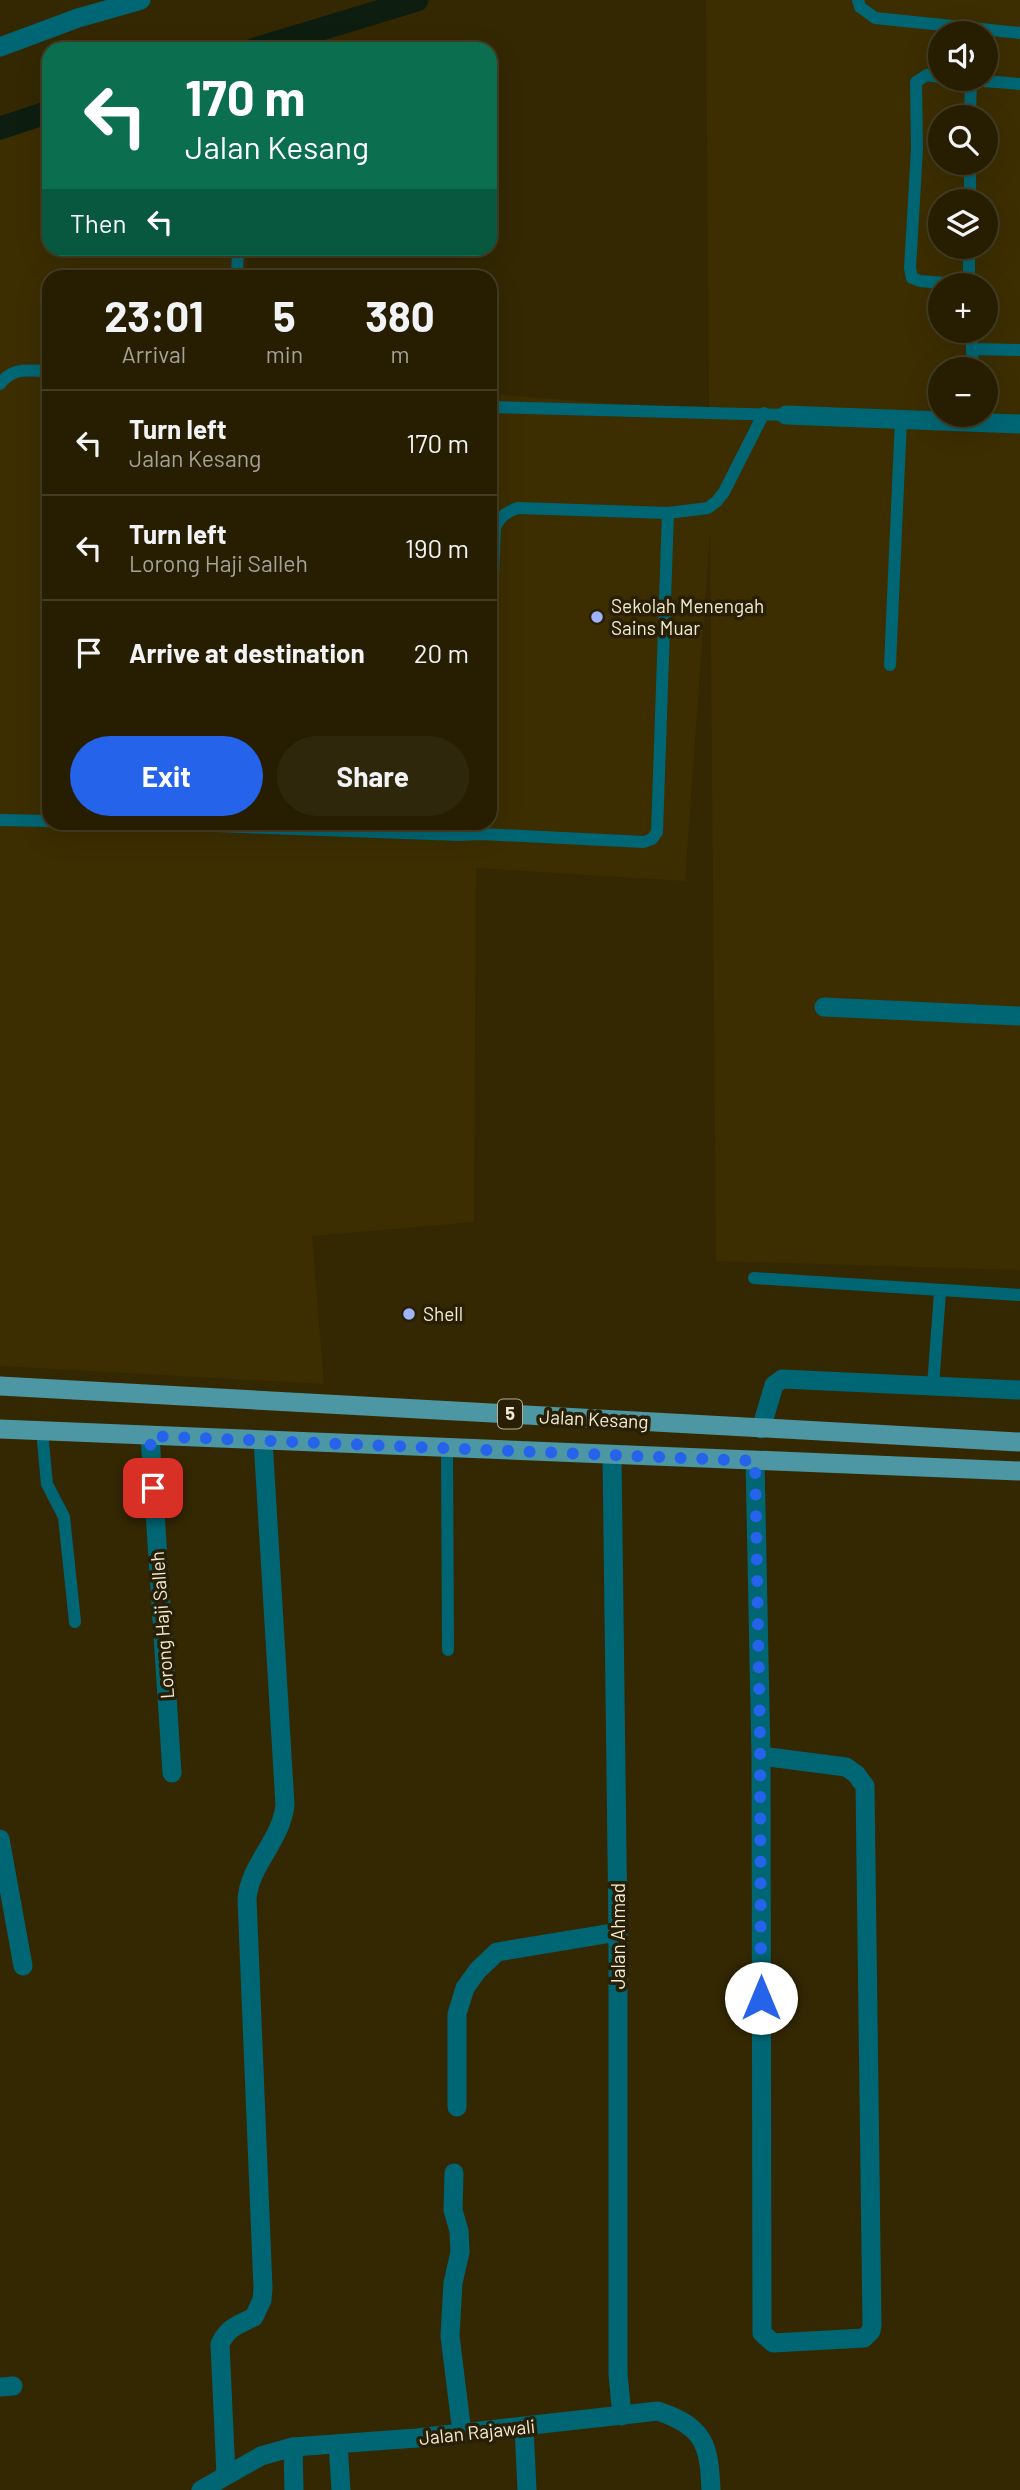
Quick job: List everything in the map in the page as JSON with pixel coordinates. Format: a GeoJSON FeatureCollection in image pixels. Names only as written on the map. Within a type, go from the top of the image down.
{"type":"FeatureCollection","features":[{"type":"Feature","properties":{"kind":"main road","name":"Jalan Kesang"},"geometry":{"type":"LineString","coordinates":[[0,1386],[762,1424],[1020,1442]]}},
{"type":"Feature","properties":{"kind":"main road","name":"Jalan Kesang"},"geometry":{"type":"LineString","coordinates":[[0,1429],[1020,1471]]}},
{"type":"Feature","properties":{"kind":"street"},"geometry":{"type":"LineString","coordinates":[[0,47],[78,18],[141,0]]}},
{"type":"Feature","properties":{"kind":"street"},"geometry":{"type":"LineString","coordinates":[[786,415],[928,419]]}},
{"type":"Feature","properties":{"kind":"street"},"geometry":{"type":"LineString","coordinates":[[998,421],[1020,424]]}},
{"type":"Feature","properties":{"kind":"street"},"geometry":{"type":"LineString","coordinates":[[824,1007],[1020,1016]]}},
{"type":"Feature","properties":{"kind":"street"},"geometry":{"type":"LineString","coordinates":[[762,1424],[774,1385],[782,1378],[1020,1390]]}},
{"type":"Feature","properties":{"kind":"street","name":"Lorong Haji Salleh"},"geometry":{"type":"LineString","coordinates":[[150,1436],[172,1773]]}},
{"type":"Feature","properties":{"kind":"street"},"geometry":{"type":"LineString","coordinates":[[226,2475],[220,2344],[225,2333],[236,2324],[254,2317],[262,2300],[263,2288],[247,1899],[253,1874],[277,1835],[285,1805],[263,1440]]}},
{"type":"Feature","properties":{"kind":"street","name":"Jalan Ahmad"},"geometry":{"type":"LineString","coordinates":[[612,1455],[618,1932],[618,2374],[622,2416]]}},
{"type":"Feature","properties":{"kind":"street"},"geometry":{"type":"LineString","coordinates":[[755,1461],[761,1756],[762,2333],[773,2343],[864,2338],[872,2325],[865,1786],[856,1773],[846,1767],[761,1756]]}},
{"type":"Feature","properties":{"kind":"street"},"geometry":{"type":"LineString","coordinates":[[0,1839],[23,1966]]}},
{"type":"Feature","properties":{"kind":"street"},"geometry":{"type":"LineString","coordinates":[[457,2107],[457,2014],[465,1988],[478,1970],[497,1952],[618,1932]]}},
{"type":"Feature","properties":{"kind":"street"},"geometry":{"type":"LineString","coordinates":[[454,2173],[453,2210],[459,2231],[460,2252],[453,2283],[450,2336],[462,2433]]}},
{"type":"Feature","properties":{"kind":"street","name":"Jalan Rajawali"},"geometry":{"type":"LineString","coordinates":[[201,2490],[261,2456],[293,2447],[524,2427],[659,2411],[675,2417],[693,2429],[704,2441],[709,2456],[711,2490]]}},
{"type":"Feature","properties":{"kind":"street"},"geometry":{"type":"LineString","coordinates":[[524,2427],[527,2490]]}},
{"type":"Feature","properties":{"kind":"street"},"geometry":{"type":"LineString","coordinates":[[338,2444],[341,2490]]}},
{"type":"Feature","properties":{"kind":"street"},"geometry":{"type":"LineString","coordinates":[[293,2447],[293,2490]]}},
{"type":"Feature","properties":{"kind":"lane"},"geometry":{"type":"LineString","coordinates":[[858,0],[860,7],[875,19],[1020,33]]}},
{"type":"Feature","properties":{"kind":"lane"},"geometry":{"type":"LineString","coordinates":[[928,75],[916,82],[917,149],[909,268],[912,278],[928,282]]}},
{"type":"Feature","properties":{"kind":"lane"},"geometry":{"type":"LineString","coordinates":[[998,82],[1020,84]]}},
{"type":"Feature","properties":{"kind":"lane"},"geometry":{"type":"LineString","coordinates":[[971,343],[972,357]]}},
{"type":"Feature","properties":{"kind":"lane"},"geometry":{"type":"LineString","coordinates":[[971,349],[1020,350]]}},
{"type":"Feature","properties":{"kind":"lane"},"geometry":{"type":"LineString","coordinates":[[0,383],[7,374],[21,370],[42,371]]}},
{"type":"Feature","properties":{"kind":"lane"},"geometry":{"type":"LineString","coordinates":[[497,407],[786,415]]}},
{"type":"Feature","properties":{"kind":"lane"},"geometry":{"type":"LineString","coordinates":[[497,523],[507,512],[518,508],[668,513],[708,508],[717,501],[764,413]]}},
{"type":"Feature","properties":{"kind":"lane"},"geometry":{"type":"LineString","coordinates":[[890,665],[901,419]]}},
{"type":"Feature","properties":{"kind":"lane"},"geometry":{"type":"LineString","coordinates":[[497,829],[644,842],[652,839],[657,832],[668,513]]}},
{"type":"Feature","properties":{"kind":"lane"},"geometry":{"type":"LineString","coordinates":[[0,820],[42,821]]}},
{"type":"Feature","properties":{"kind":"lane"},"geometry":{"type":"LineString","coordinates":[[754,1278],[940,1292],[1020,1295]]}},
{"type":"Feature","properties":{"kind":"lane"},"geometry":{"type":"LineString","coordinates":[[933,1386],[940,1292]]}},
{"type":"Feature","properties":{"kind":"lane"},"geometry":{"type":"LineString","coordinates":[[42,1431],[47,1483],[64,1517],[75,1622]]}},
{"type":"Feature","properties":{"kind":"lane"},"geometry":{"type":"LineString","coordinates":[[447,1448],[448,1650]]}},
{"type":"Feature","properties":{"kind":"shaded area"},"geometry":{"type":"Polygon","coordinates":[[[706,0],[1020,0],[1020,1270],[716,1261],[710,532],[685,881],[476,868],[474,1222],[312,1236],[324,1384],[0,1366],[0,140],[42,125],[42,256],[247,256],[246,270],[42,270],[42,830],[497,830],[497,395],[709,411],[706,0]]]}},
{"type":"Feature","properties":{"kind":"waterway"},"geometry":{"type":"LineString","coordinates":[[278,42],[417,0]]}},
{"type":"Feature","properties":{"kind":"waterway"},"geometry":{"type":"LineString","coordinates":[[0,128],[42,114]]}},
{"type":"Feature","properties":{"kind":"place","name":"Sekolah Menengah Sains Muar"},"geometry":{"type":"Point","coordinates":[597,617]}},
{"type":"Feature","properties":{"kind":"place","name":"Shell"},"geometry":{"type":"Point","coordinates":[409,1314]}},
{"type":"Feature","properties":{"kind":"route"},"geometry":{"type":"LineString","coordinates":[[153,1488],[150,1436],[755,1461],[761,1998]]}}]}
